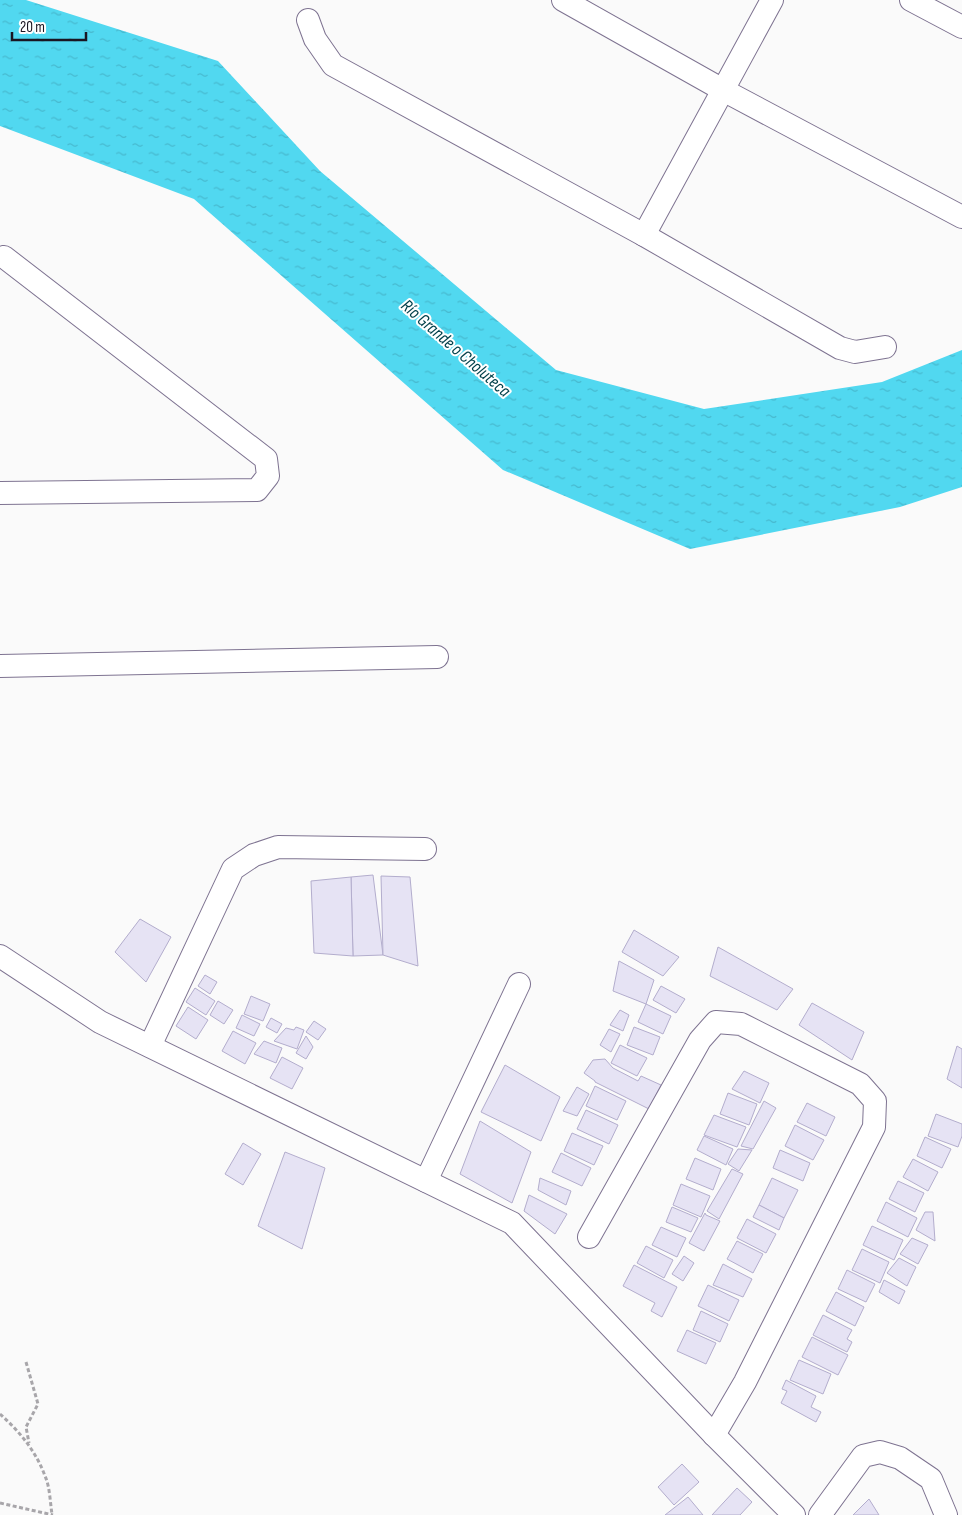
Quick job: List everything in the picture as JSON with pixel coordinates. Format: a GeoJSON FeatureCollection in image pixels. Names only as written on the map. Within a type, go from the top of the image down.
{"type":"FeatureCollection","features":[{"type":"Feature","properties":{"kind":"street"},"geometry":{"type":"LineString","coordinates":[[563,0],[723,90],[962,217]]}},
{"type":"Feature","properties":{"kind":"street"},"geometry":{"type":"LineString","coordinates":[[644,235],[772,0]]}},
{"type":"Feature","properties":{"kind":"street"},"geometry":{"type":"LineString","coordinates":[[911,0],[962,27]]}},
{"type":"Feature","properties":{"kind":"street"},"geometry":{"type":"LineString","coordinates":[[308,20],[315,39],[332,65],[644,235],[840,348],[855,352],[885,347]]}},
{"type":"Feature","properties":{"kind":"street"},"geometry":{"type":"LineString","coordinates":[[0,493],[256,490],[268,476],[266,459],[4,257]]}},
{"type":"Feature","properties":{"kind":"street"},"geometry":{"type":"LineString","coordinates":[[0,666],[437,657]]}},
{"type":"Feature","properties":{"kind":"street"},"geometry":{"type":"LineString","coordinates":[[150,1046],[233,869],[254,855],[278,847],[425,849]]}},
{"type":"Feature","properties":{"kind":"street"},"geometry":{"type":"LineString","coordinates":[[0,956],[100,1022],[512,1223],[714,1435],[794,1515]]}},
{"type":"Feature","properties":{"kind":"street"},"geometry":{"type":"LineString","coordinates":[[426,1181],[519,984]]}},
{"type":"Feature","properties":{"kind":"street"},"geometry":{"type":"LineString","coordinates":[[589,1237],[700,1040],[716,1022],[741,1024],[758,1032],[860,1084],[875,1101],[874,1127],[745,1382],[714,1435]]}},
{"type":"Feature","properties":{"kind":"street"},"geometry":{"type":"LineString","coordinates":[[820,1515],[863,1456],[880,1452],[900,1458],[931,1479],[946,1515]]}},
{"type":"Feature","properties":{"kind":"path"},"geometry":{"type":"LineString","coordinates":[[26,1362],[38,1404],[26,1427],[29,1445]]}},
{"type":"Feature","properties":{"kind":"path"},"geometry":{"type":"LineString","coordinates":[[0,1414],[29,1445],[46,1477],[52,1514],[0,1503]]}},
{"type":"Feature","properties":{"kind":"water","name":"Río Grande o Choluteca"},"geometry":{"type":"Polygon","coordinates":[[[0,0],[26,0],[218,61],[320,171],[556,370],[704,409],[882,382],[962,350],[962,487],[900,507],[690,549],[503,470],[194,199],[0,126],[0,0]]]}},
{"type":"Feature","properties":{"kind":"building"},"geometry":{"type":"Polygon","coordinates":[[[373,875],[383,955],[353,956],[351,877],[373,875]]]}},
{"type":"Feature","properties":{"kind":"building"},"geometry":{"type":"Polygon","coordinates":[[[381,876],[410,877],[418,966],[383,955],[381,876]]]}},
{"type":"Feature","properties":{"kind":"building"},"geometry":{"type":"Polygon","coordinates":[[[351,877],[353,956],[314,953],[311,881],[351,877]]]}},
{"type":"Feature","properties":{"kind":"building"},"geometry":{"type":"Polygon","coordinates":[[[140,919],[171,937],[146,982],[115,952],[140,919]]]}},
{"type":"Feature","properties":{"kind":"building"},"geometry":{"type":"Polygon","coordinates":[[[634,930],[679,957],[663,976],[622,952],[634,930]]]}},
{"type":"Feature","properties":{"kind":"building"},"geometry":{"type":"Polygon","coordinates":[[[718,947],[793,989],[777,1010],[710,976],[718,947]]]}},
{"type":"Feature","properties":{"kind":"building"},"geometry":{"type":"Polygon","coordinates":[[[619,961],[654,980],[646,1004],[613,991],[619,961]]]}},
{"type":"Feature","properties":{"kind":"building"},"geometry":{"type":"Polygon","coordinates":[[[205,975],[217,982],[210,994],[198,986],[205,975]]]}},
{"type":"Feature","properties":{"kind":"building"},"geometry":{"type":"Polygon","coordinates":[[[661,986],[685,999],[676,1013],[653,1000],[661,986]]]}},
{"type":"Feature","properties":{"kind":"building"},"geometry":{"type":"Polygon","coordinates":[[[195,988],[215,1001],[206,1015],[186,1002],[195,988]]]}},
{"type":"Feature","properties":{"kind":"building"},"geometry":{"type":"Polygon","coordinates":[[[251,996],[270,1004],[263,1021],[244,1014],[251,996]]]}},
{"type":"Feature","properties":{"kind":"building"},"geometry":{"type":"Polygon","coordinates":[[[218,1001],[233,1010],[224,1024],[210,1015],[218,1001]]]}},
{"type":"Feature","properties":{"kind":"building"},"geometry":{"type":"Polygon","coordinates":[[[812,1003],[864,1032],[852,1060],[799,1025],[812,1003]]]}},
{"type":"Feature","properties":{"kind":"building"},"geometry":{"type":"Polygon","coordinates":[[[646,1004],[671,1016],[663,1034],[638,1022],[646,1004]]]}},
{"type":"Feature","properties":{"kind":"building"},"geometry":{"type":"Polygon","coordinates":[[[188,1007],[208,1020],[196,1039],[176,1026],[188,1007]]]}},
{"type":"Feature","properties":{"kind":"building"},"geometry":{"type":"Polygon","coordinates":[[[620,1010],[629,1015],[623,1031],[610,1025],[620,1010]]]}},
{"type":"Feature","properties":{"kind":"building"},"geometry":{"type":"Polygon","coordinates":[[[242,1015],[260,1024],[254,1036],[236,1028],[242,1015]]]}},
{"type":"Feature","properties":{"kind":"building"},"geometry":{"type":"Polygon","coordinates":[[[271,1018],[282,1024],[277,1033],[266,1027],[271,1018]]]}},
{"type":"Feature","properties":{"kind":"building"},"geometry":{"type":"Polygon","coordinates":[[[314,1021],[326,1029],[318,1040],[306,1032],[314,1021]]]}},
{"type":"Feature","properties":{"kind":"building"},"geometry":{"type":"Polygon","coordinates":[[[296,1027],[304,1030],[297,1049],[274,1041],[286,1028],[294,1030],[296,1027]]]}},
{"type":"Feature","properties":{"kind":"building"},"geometry":{"type":"Polygon","coordinates":[[[634,1027],[660,1037],[653,1055],[627,1045],[634,1027]]]}},
{"type":"Feature","properties":{"kind":"building"},"geometry":{"type":"Polygon","coordinates":[[[609,1029],[620,1034],[611,1052],[600,1045],[609,1029]]]}},
{"type":"Feature","properties":{"kind":"building"},"geometry":{"type":"Polygon","coordinates":[[[233,1031],[256,1043],[245,1064],[222,1051],[233,1031]]]}},
{"type":"Feature","properties":{"kind":"building"},"geometry":{"type":"Polygon","coordinates":[[[306,1036],[313,1047],[306,1059],[296,1053],[306,1036]]]}},
{"type":"Feature","properties":{"kind":"building"},"geometry":{"type":"Polygon","coordinates":[[[264,1041],[282,1048],[276,1063],[254,1054],[264,1041]]]}},
{"type":"Feature","properties":{"kind":"building"},"geometry":{"type":"Polygon","coordinates":[[[620,1045],[647,1058],[637,1076],[611,1063],[620,1045]]]}},
{"type":"Feature","properties":{"kind":"building"},"geometry":{"type":"Polygon","coordinates":[[[957,1046],[962,1049],[962,1088],[947,1079],[957,1046]]]}},
{"type":"Feature","properties":{"kind":"building"},"geometry":{"type":"Polygon","coordinates":[[[282,1057],[303,1068],[292,1089],[270,1078],[282,1057]]]}},
{"type":"Feature","properties":{"kind":"building"},"geometry":{"type":"Polygon","coordinates":[[[605,1059],[613,1068],[638,1081],[641,1076],[661,1085],[649,1109],[595,1082],[584,1073],[593,1060],[605,1059]]]}},
{"type":"Feature","properties":{"kind":"building"},"geometry":{"type":"Polygon","coordinates":[[[505,1065],[560,1097],[541,1141],[481,1112],[505,1065]]]}},
{"type":"Feature","properties":{"kind":"building"},"geometry":{"type":"Polygon","coordinates":[[[744,1071],[769,1083],[760,1103],[732,1089],[744,1071]]]}},
{"type":"Feature","properties":{"kind":"building"},"geometry":{"type":"Polygon","coordinates":[[[595,1086],[626,1101],[617,1120],[586,1106],[595,1086]]]}},
{"type":"Feature","properties":{"kind":"building"},"geometry":{"type":"Polygon","coordinates":[[[577,1087],[589,1094],[577,1116],[563,1111],[577,1087]]]}},
{"type":"Feature","properties":{"kind":"building"},"geometry":{"type":"Polygon","coordinates":[[[728,1093],[757,1104],[749,1125],[720,1114],[728,1093]]]}},
{"type":"Feature","properties":{"kind":"building"},"geometry":{"type":"Polygon","coordinates":[[[764,1101],[776,1108],[753,1149],[741,1146],[764,1101]]]}},
{"type":"Feature","properties":{"kind":"building"},"geometry":{"type":"Polygon","coordinates":[[[807,1103],[835,1117],[826,1136],[797,1122],[807,1103]]]}},
{"type":"Feature","properties":{"kind":"building"},"geometry":{"type":"Polygon","coordinates":[[[586,1110],[618,1125],[609,1144],[577,1129],[586,1110]]]}},
{"type":"Feature","properties":{"kind":"building"},"geometry":{"type":"Polygon","coordinates":[[[936,1114],[962,1124],[962,1136],[958,1147],[928,1136],[936,1114]]]}},
{"type":"Feature","properties":{"kind":"building"},"geometry":{"type":"Polygon","coordinates":[[[714,1115],[746,1127],[737,1147],[704,1135],[714,1115]]]}},
{"type":"Feature","properties":{"kind":"building"},"geometry":{"type":"Polygon","coordinates":[[[480,1121],[531,1152],[512,1203],[460,1174],[480,1121]]]}},
{"type":"Feature","properties":{"kind":"building"},"geometry":{"type":"Polygon","coordinates":[[[795,1125],[824,1140],[813,1160],[785,1146],[795,1125]]]}},
{"type":"Feature","properties":{"kind":"building"},"geometry":{"type":"Polygon","coordinates":[[[572,1133],[603,1146],[594,1165],[564,1151],[572,1133]]]}},
{"type":"Feature","properties":{"kind":"building"},"geometry":{"type":"Polygon","coordinates":[[[704,1136],[733,1149],[726,1165],[697,1150],[704,1136]]]}},
{"type":"Feature","properties":{"kind":"building"},"geometry":{"type":"Polygon","coordinates":[[[925,1137],[951,1149],[942,1168],[917,1156],[925,1137]]]}},
{"type":"Feature","properties":{"kind":"building"},"geometry":{"type":"Polygon","coordinates":[[[243,1143],[261,1154],[243,1185],[225,1174],[243,1143]]]}},
{"type":"Feature","properties":{"kind":"building"},"geometry":{"type":"Polygon","coordinates":[[[738,1149],[752,1150],[739,1171],[728,1164],[738,1149]]]}},
{"type":"Feature","properties":{"kind":"building"},"geometry":{"type":"Polygon","coordinates":[[[780,1150],[810,1163],[803,1181],[773,1168],[780,1150]]]}},
{"type":"Feature","properties":{"kind":"building"},"geometry":{"type":"Polygon","coordinates":[[[285,1152],[325,1168],[302,1249],[258,1226],[285,1152]]]}},
{"type":"Feature","properties":{"kind":"building"},"geometry":{"type":"Polygon","coordinates":[[[561,1153],[591,1168],[582,1186],[552,1172],[561,1153]]]}},
{"type":"Feature","properties":{"kind":"building"},"geometry":{"type":"Polygon","coordinates":[[[695,1158],[721,1169],[713,1190],[686,1179],[695,1158]]]}},
{"type":"Feature","properties":{"kind":"building"},"geometry":{"type":"Polygon","coordinates":[[[913,1159],[938,1172],[928,1191],[903,1177],[913,1159]]]}},
{"type":"Feature","properties":{"kind":"building"},"geometry":{"type":"Polygon","coordinates":[[[732,1169],[743,1174],[719,1219],[707,1211],[732,1169]]]}},
{"type":"Feature","properties":{"kind":"building"},"geometry":{"type":"Polygon","coordinates":[[[540,1178],[571,1191],[566,1205],[538,1190],[540,1178]]]}},
{"type":"Feature","properties":{"kind":"building"},"geometry":{"type":"Polygon","coordinates":[[[772,1178],[798,1190],[784,1218],[759,1205],[772,1178]]]}},
{"type":"Feature","properties":{"kind":"building"},"geometry":{"type":"Polygon","coordinates":[[[898,1181],[924,1193],[915,1212],[889,1199],[898,1181]]]}},
{"type":"Feature","properties":{"kind":"building"},"geometry":{"type":"Polygon","coordinates":[[[681,1184],[710,1196],[701,1217],[673,1205],[681,1184]]]}},
{"type":"Feature","properties":{"kind":"building"},"geometry":{"type":"Polygon","coordinates":[[[529,1195],[567,1214],[555,1234],[524,1211],[529,1195]]]}},
{"type":"Feature","properties":{"kind":"building"},"geometry":{"type":"Polygon","coordinates":[[[886,1202],[917,1218],[908,1237],[877,1221],[886,1202]]]}},
{"type":"Feature","properties":{"kind":"building"},"geometry":{"type":"Polygon","coordinates":[[[759,1205],[784,1218],[779,1230],[753,1217],[759,1205]]]}},
{"type":"Feature","properties":{"kind":"building"},"geometry":{"type":"Polygon","coordinates":[[[672,1207],[698,1218],[691,1232],[666,1222],[672,1207]]]}},
{"type":"Feature","properties":{"kind":"building"},"geometry":{"type":"Polygon","coordinates":[[[925,1212],[933,1212],[935,1241],[916,1230],[925,1212]]]}},
{"type":"Feature","properties":{"kind":"building"},"geometry":{"type":"Polygon","coordinates":[[[705,1213],[720,1221],[704,1251],[689,1243],[705,1213]]]}},
{"type":"Feature","properties":{"kind":"building"},"geometry":{"type":"Polygon","coordinates":[[[747,1219],[776,1234],[766,1253],[737,1238],[747,1219]]]}},
{"type":"Feature","properties":{"kind":"building"},"geometry":{"type":"Polygon","coordinates":[[[872,1226],[903,1240],[894,1260],[863,1245],[872,1226]]]}},
{"type":"Feature","properties":{"kind":"building"},"geometry":{"type":"Polygon","coordinates":[[[661,1227],[686,1238],[677,1257],[652,1245],[661,1227]]]}},
{"type":"Feature","properties":{"kind":"building"},"geometry":{"type":"Polygon","coordinates":[[[912,1238],[928,1245],[918,1264],[900,1254],[912,1238]]]}},
{"type":"Feature","properties":{"kind":"building"},"geometry":{"type":"Polygon","coordinates":[[[737,1241],[763,1254],[753,1273],[727,1259],[737,1241]]]}},
{"type":"Feature","properties":{"kind":"building"},"geometry":{"type":"Polygon","coordinates":[[[646,1246],[673,1260],[664,1278],[637,1263],[646,1246]]]}},
{"type":"Feature","properties":{"kind":"building"},"geometry":{"type":"Polygon","coordinates":[[[862,1249],[889,1262],[880,1283],[852,1270],[862,1249]]]}},
{"type":"Feature","properties":{"kind":"building"},"geometry":{"type":"Polygon","coordinates":[[[684,1256],[694,1263],[683,1281],[672,1274],[684,1256]]]}},
{"type":"Feature","properties":{"kind":"building"},"geometry":{"type":"Polygon","coordinates":[[[899,1258],[916,1267],[907,1286],[887,1273],[899,1258]]]}},
{"type":"Feature","properties":{"kind":"building"},"geometry":{"type":"Polygon","coordinates":[[[723,1264],[752,1279],[743,1297],[713,1285],[723,1264]]]}},
{"type":"Feature","properties":{"kind":"building"},"geometry":{"type":"Polygon","coordinates":[[[634,1265],[677,1287],[662,1317],[651,1311],[655,1303],[623,1286],[634,1265]]]}},
{"type":"Feature","properties":{"kind":"building"},"geometry":{"type":"Polygon","coordinates":[[[847,1270],[875,1284],[866,1302],[838,1289],[847,1270]]]}},
{"type":"Feature","properties":{"kind":"building"},"geometry":{"type":"Polygon","coordinates":[[[884,1280],[905,1291],[899,1304],[879,1292],[884,1280]]]}},
{"type":"Feature","properties":{"kind":"building"},"geometry":{"type":"Polygon","coordinates":[[[708,1285],[739,1300],[729,1321],[698,1306],[708,1285]]]}},
{"type":"Feature","properties":{"kind":"building"},"geometry":{"type":"Polygon","coordinates":[[[836,1292],[864,1307],[855,1326],[826,1311],[836,1292]]]}},
{"type":"Feature","properties":{"kind":"building"},"geometry":{"type":"Polygon","coordinates":[[[701,1311],[728,1324],[720,1342],[693,1330],[701,1311]]]}},
{"type":"Feature","properties":{"kind":"building"},"geometry":{"type":"Polygon","coordinates":[[[823,1315],[852,1330],[847,1339],[852,1342],[847,1352],[813,1335],[823,1315]]]}},
{"type":"Feature","properties":{"kind":"building"},"geometry":{"type":"Polygon","coordinates":[[[687,1330],[716,1343],[706,1364],[677,1351],[687,1330]]]}},
{"type":"Feature","properties":{"kind":"building"},"geometry":{"type":"Polygon","coordinates":[[[812,1337],[848,1355],[838,1375],[802,1357],[812,1337]]]}},
{"type":"Feature","properties":{"kind":"building"},"geometry":{"type":"Polygon","coordinates":[[[799,1360],[831,1374],[823,1394],[790,1380],[799,1360]]]}},
{"type":"Feature","properties":{"kind":"building"},"geometry":{"type":"Polygon","coordinates":[[[786,1380],[816,1396],[811,1407],[821,1412],[816,1422],[781,1403],[787,1391],[782,1389],[786,1380]]]}},
{"type":"Feature","properties":{"kind":"building"},"geometry":{"type":"Polygon","coordinates":[[[682,1464],[699,1482],[674,1505],[658,1487],[682,1464]]]}},
{"type":"Feature","properties":{"kind":"building"},"geometry":{"type":"Polygon","coordinates":[[[737,1488],[752,1502],[740,1515],[712,1515],[737,1488]]]}},
{"type":"Feature","properties":{"kind":"building"},"geometry":{"type":"Polygon","coordinates":[[[688,1497],[703,1515],[665,1515],[688,1497]]]}},
{"type":"Feature","properties":{"kind":"building"},"geometry":{"type":"Polygon","coordinates":[[[869,1499],[879,1515],[853,1515],[869,1499]]]}}]}
